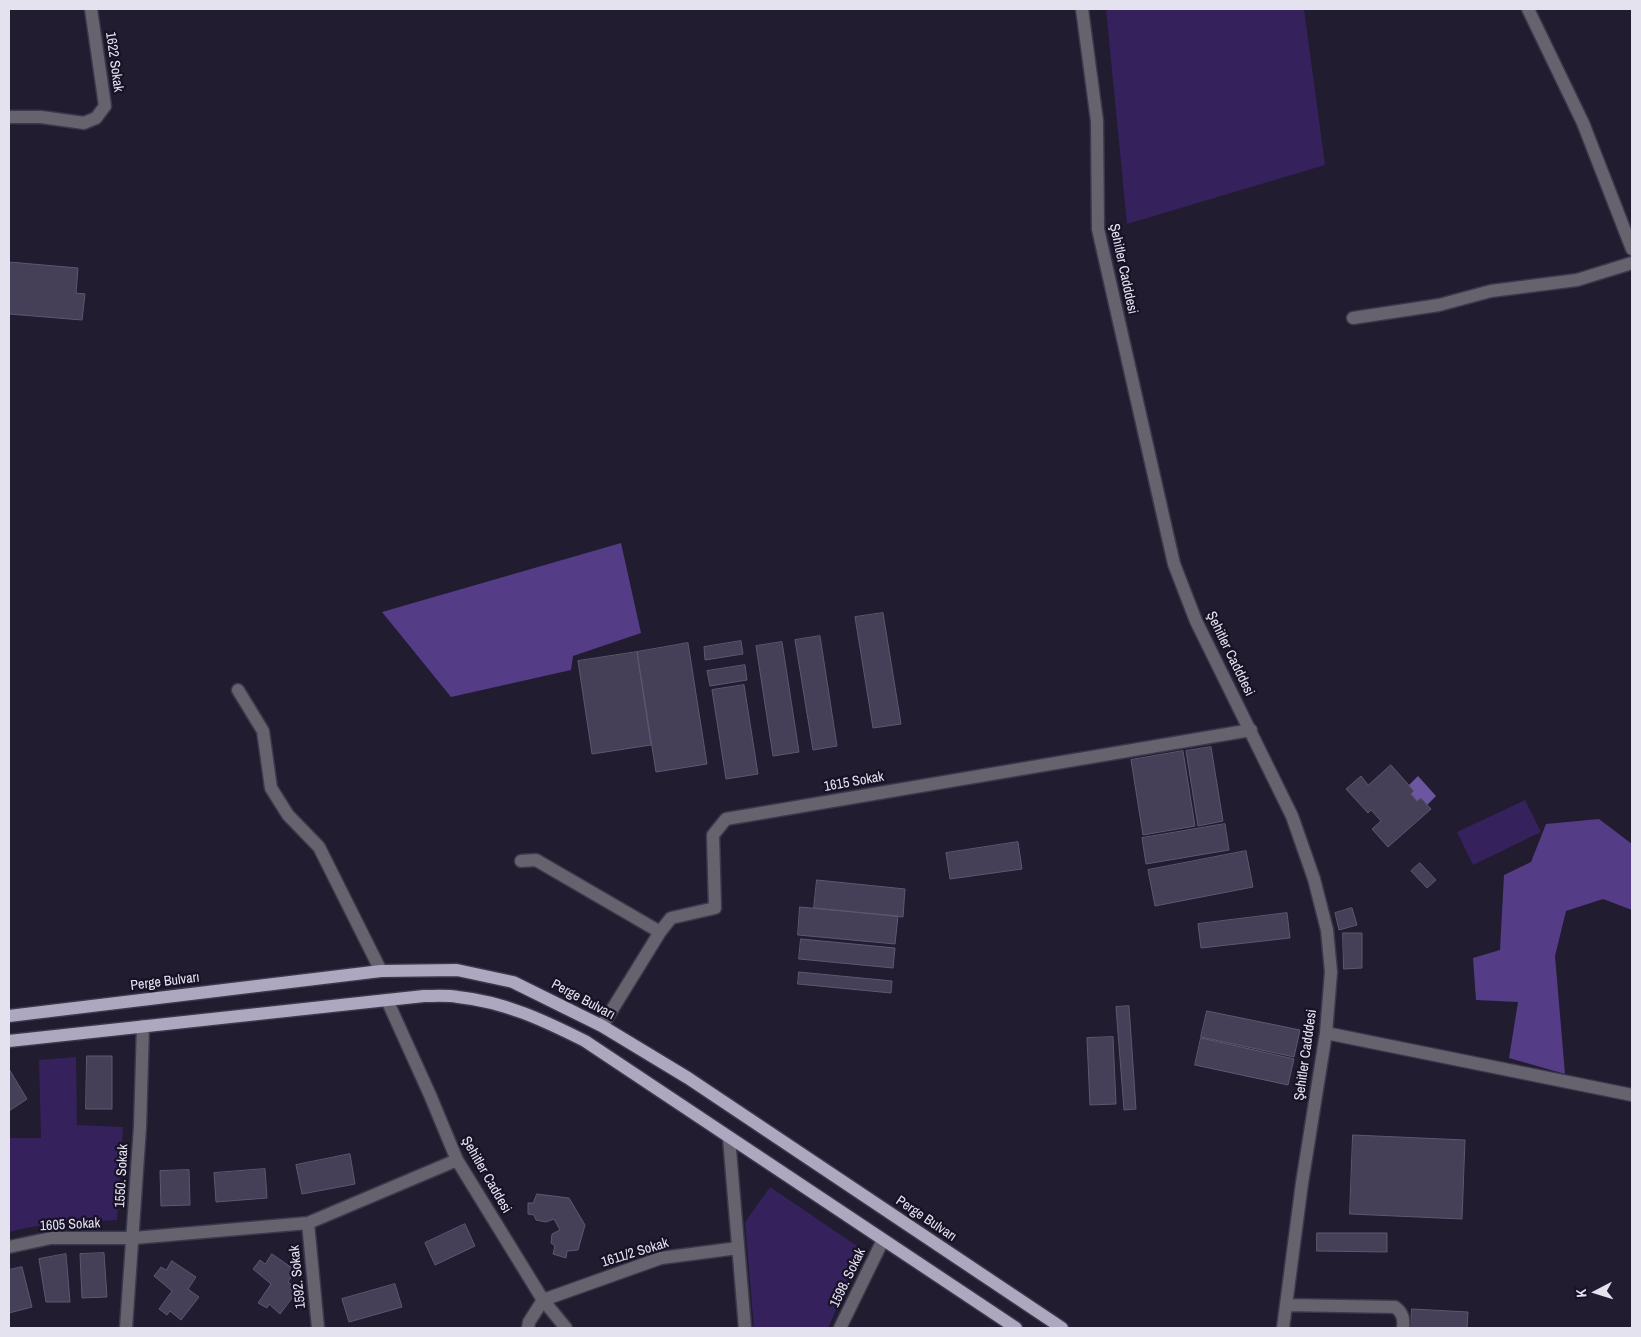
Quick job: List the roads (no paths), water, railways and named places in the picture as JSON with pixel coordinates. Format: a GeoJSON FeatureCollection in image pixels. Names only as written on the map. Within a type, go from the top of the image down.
{"type":"FeatureCollection","features":[{"type":"Feature","properties":{"kind":"main road","name":"Perge Bulvarı"},"geometry":{"type":"LineString","coordinates":[[9,1016],[381,971],[457,970],[514,982],[602,1026],[688,1078],[1062,1328]]}},
{"type":"Feature","properties":{"kind":"main road"},"geometry":{"type":"LineString","coordinates":[[9,1041],[424,996],[458,996],[499,1004],[534,1016],[585,1041],[1016,1328]]}},
{"type":"Feature","properties":{"kind":"street","name":"1622 Sokak"},"geometry":{"type":"LineString","coordinates":[[9,117],[41,117],[84,123],[96,118],[105,106],[91,9]]}},
{"type":"Feature","properties":{"kind":"street","name":"Şehitler Cadddesi"},"geometry":{"type":"LineString","coordinates":[[1082,9],[1097,121],[1098,229],[1174,564],[1196,621],[1292,816],[1314,879],[1327,930],[1331,972],[1326,1033],[1302,1183],[1288,1306]]}},
{"type":"Feature","properties":{"kind":"street"},"geometry":{"type":"LineString","coordinates":[[1528,9],[1583,124],[1632,249]]}},
{"type":"Feature","properties":{"kind":"street"},"geometry":{"type":"LineString","coordinates":[[1353,318],[1439,305],[1490,291],[1577,280],[1632,263]]}},
{"type":"Feature","properties":{"kind":"street"},"geometry":{"type":"LineString","coordinates":[[238,690],[263,731],[271,788],[288,814],[319,847],[381,971]]}},
{"type":"Feature","properties":{"kind":"street","name":"1615 Sokak"},"geometry":{"type":"LineString","coordinates":[[602,1026],[660,932],[671,918],[715,908],[713,835],[726,819],[1251,730]]}},
{"type":"Feature","properties":{"kind":"street"},"geometry":{"type":"LineString","coordinates":[[521,861],[536,860],[660,932]]}},
{"type":"Feature","properties":{"kind":"street","name":"Şehitler Caddesi"},"geometry":{"type":"LineString","coordinates":[[387,1000],[457,1160],[543,1300],[566,1328]]}},
{"type":"Feature","properties":{"kind":"street","name":"1550. Sokak"},"geometry":{"type":"LineString","coordinates":[[126,1328],[134,1238],[143,1026]]}},
{"type":"Feature","properties":{"kind":"street"},"geometry":{"type":"LineString","coordinates":[[1326,1033],[1632,1095]]}},
{"type":"Feature","properties":{"kind":"street"},"geometry":{"type":"LineString","coordinates":[[730,1138],[745,1328]]}},
{"type":"Feature","properties":{"kind":"street","name":"1605 Sokak"},"geometry":{"type":"LineString","coordinates":[[9,1247],[51,1238],[134,1238],[308,1224],[457,1160]]}},
{"type":"Feature","properties":{"kind":"street","name":"1592. Sokak"},"geometry":{"type":"LineString","coordinates":[[308,1224],[318,1328]]}},
{"type":"Feature","properties":{"kind":"street","name":"1598. Sokak"},"geometry":{"type":"LineString","coordinates":[[840,1328],[883,1240]]}},
{"type":"Feature","properties":{"kind":"street","name":"1611/2 Sokak"},"geometry":{"type":"LineString","coordinates":[[543,1300],[661,1258],[738,1248]]}},
{"type":"Feature","properties":{"kind":"street"},"geometry":{"type":"LineString","coordinates":[[528,1328],[529,1322],[543,1300]]}},
{"type":"Feature","properties":{"kind":"street"},"geometry":{"type":"LineString","coordinates":[[1279,1328],[1288,1306]]}},
{"type":"Feature","properties":{"kind":"street"},"geometry":{"type":"LineString","coordinates":[[1283,1328],[1288,1306]]}},
{"type":"Feature","properties":{"kind":"street"},"geometry":{"type":"LineString","coordinates":[[1288,1306],[1290,1328]]}},
{"type":"Feature","properties":{"kind":"street"},"geometry":{"type":"LineString","coordinates":[[1288,1306],[1396,1307],[1401,1312],[1404,1320],[1403,1328]]}}]}
